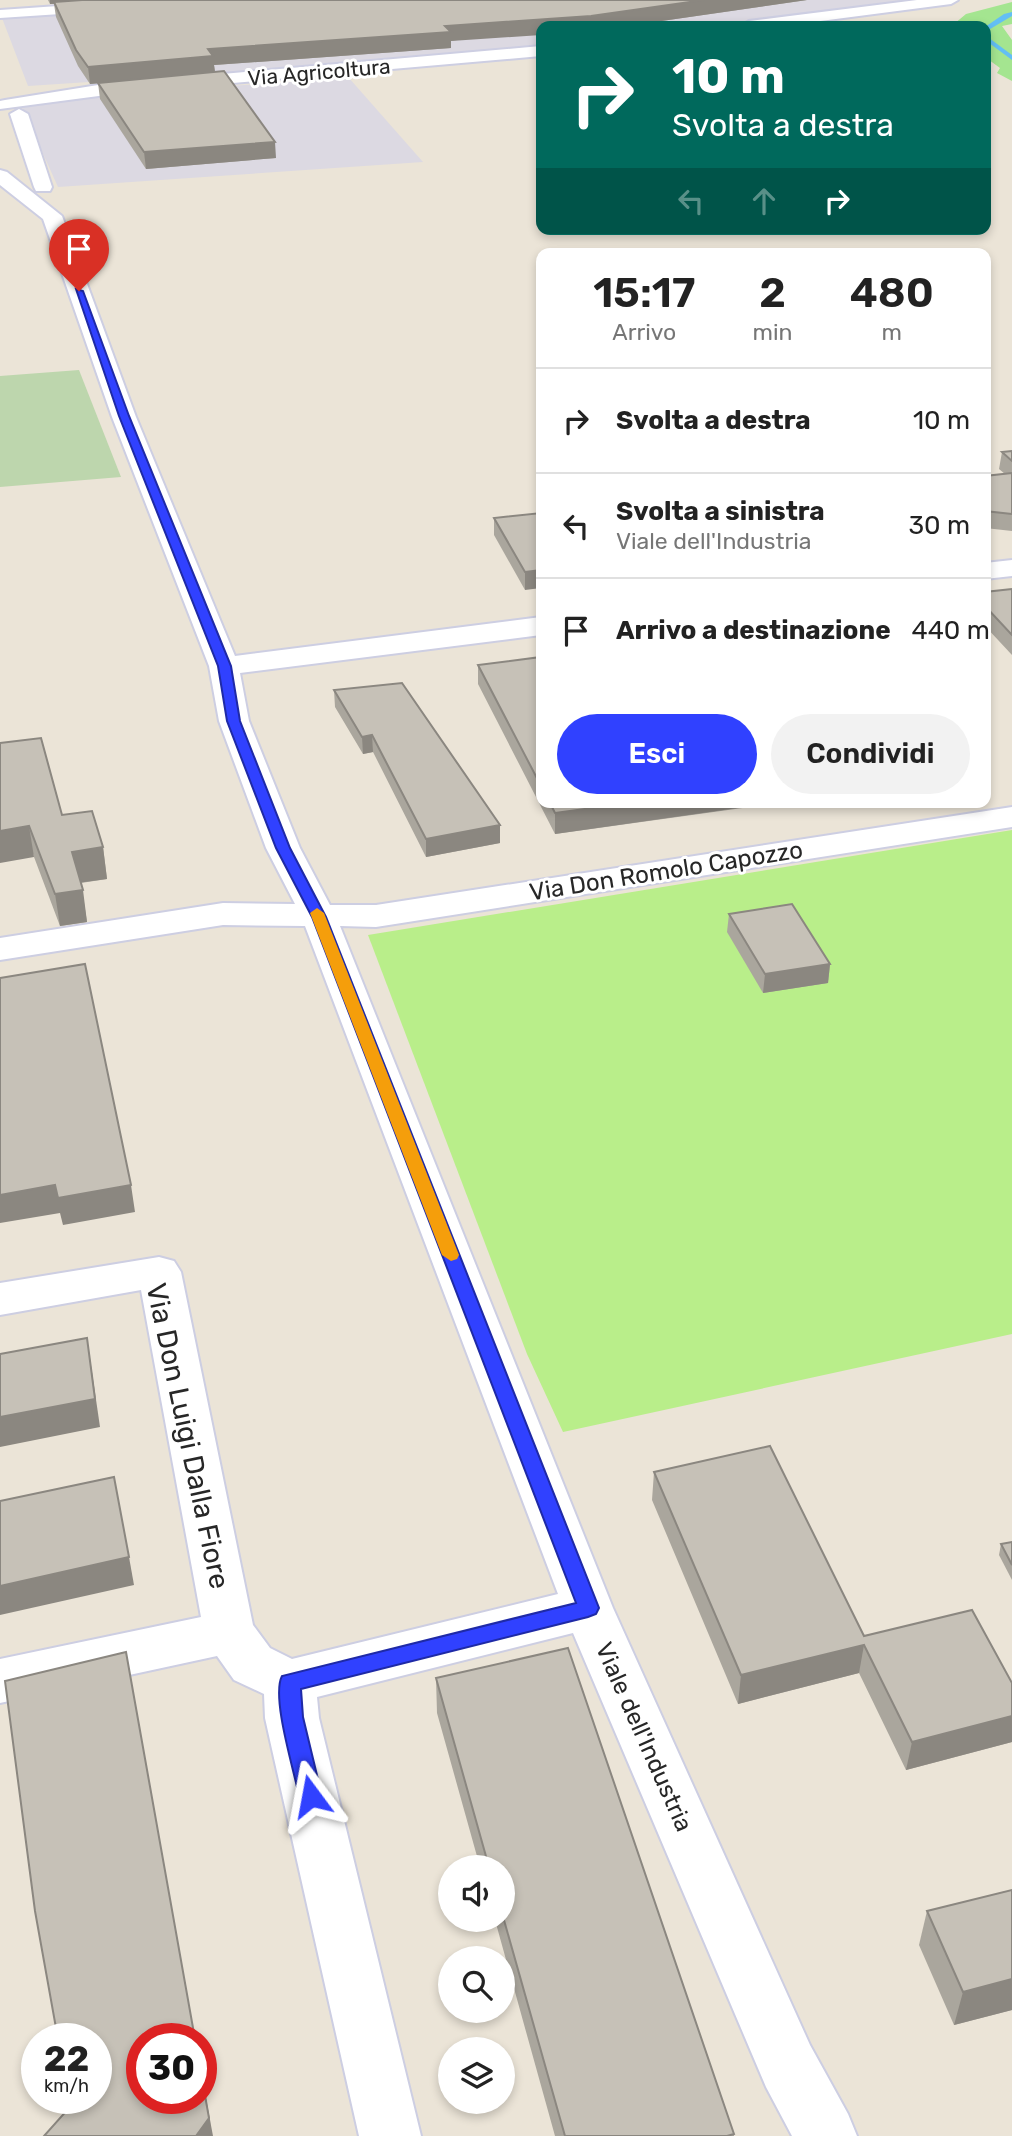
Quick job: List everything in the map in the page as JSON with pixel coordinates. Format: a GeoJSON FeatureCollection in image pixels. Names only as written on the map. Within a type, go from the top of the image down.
{"type":"FeatureCollection","features":[{"type":"Feature","properties":{"kind":"street"},"geometry":{"type":"LineString","coordinates":[[0,14],[212,0]]}},
{"type":"Feature","properties":{"kind":"street"},"geometry":{"type":"LineString","coordinates":[[788,21],[951,0]]}},
{"type":"Feature","properties":{"kind":"street","name":"Via Agricoltura"},"geometry":{"type":"LineString","coordinates":[[5,101],[96,90],[380,68],[536,52]]}},
{"type":"Feature","properties":{"kind":"street"},"geometry":{"type":"LineString","coordinates":[[5,101],[32,153],[43,187]]}},
{"type":"Feature","properties":{"kind":"street"},"geometry":{"type":"LineString","coordinates":[[5,166],[32,153]]}},
{"type":"Feature","properties":{"kind":"street","name":"Viale dell'Industria"},"geometry":{"type":"LineString","coordinates":[[5,166],[52,216],[124,416],[225,666],[234,721],[283,848],[319,917],[588,1608],[788,2066],[826,2136]]}},
{"type":"Feature","properties":{"kind":"street"},"geometry":{"type":"LineString","coordinates":[[991,570],[1012,568]]}},
{"type":"Feature","properties":{"kind":"street"},"geometry":{"type":"LineString","coordinates":[[225,666],[536,627]]}},
{"type":"Feature","properties":{"kind":"street","name":"Via Don Romolo Capozzo"},"geometry":{"type":"LineString","coordinates":[[0,949],[223,914],[376,916],[1012,817]]}},
{"type":"Feature","properties":{"kind":"street","name":"Via Don Luigi Dalla Fiore"},"geometry":{"type":"LineString","coordinates":[[0,1299],[159,1272],[229,1632],[252,1664],[289,1682]]}},
{"type":"Feature","properties":{"kind":"street"},"geometry":{"type":"LineString","coordinates":[[390,2136],[292,1717],[289,1682],[588,1608]]}},
{"type":"Feature","properties":{"kind":"street"},"geometry":{"type":"LineString","coordinates":[[0,1681],[229,1632]]}},
{"type":"Feature","properties":{"kind":"shaded area"},"geometry":{"type":"Polygon","coordinates":[[[270,0],[943,0],[799,21],[536,21],[536,51],[28,86],[2,18],[270,0]]]}},
{"type":"Feature","properties":{"kind":"shaded area"},"geometry":{"type":"Polygon","coordinates":[[[349,78],[423,162],[58,187],[22,107],[48,98],[349,78]]]}},
{"type":"Feature","properties":{"kind":"green space"},"geometry":{"type":"Polygon","coordinates":[[[1012,2],[1012,24],[1002,26],[1012,40],[1012,81],[997,73],[1000,68],[991,61],[991,21],[958,21],[966,14],[1012,2]]]}},
{"type":"Feature","properties":{"kind":"green space"},"geometry":{"type":"Polygon","coordinates":[[[79,370],[121,477],[0,487],[0,376],[79,370]]]}},
{"type":"Feature","properties":{"kind":"green space"},"geometry":{"type":"Polygon","coordinates":[[[1012,830],[1012,1334],[563,1432],[527,1354],[368,935],[1012,830]]]}},
{"type":"Feature","properties":{"kind":"building"},"geometry":{"type":"Polygon","coordinates":[[[704,0],[591,16],[445,26],[451,32],[208,49],[213,56],[88,67],[76,50],[54,2],[704,0]]]}},
{"type":"Feature","properties":{"kind":"building"},"geometry":{"type":"Polygon","coordinates":[[[224,71],[275,142],[144,152],[98,83],[224,71]]]}},
{"type":"Feature","properties":{"kind":"building"},"geometry":{"type":"Polygon","coordinates":[[[1012,451],[1012,461],[1002,452],[1012,451]]]}},
{"type":"Feature","properties":{"kind":"building"},"geometry":{"type":"Polygon","coordinates":[[[1012,473],[1012,514],[991,512],[991,475],[1012,473]]]}},
{"type":"Feature","properties":{"kind":"building"},"geometry":{"type":"Polygon","coordinates":[[[536,514],[536,571],[525,572],[494,518],[536,514]]]}},
{"type":"Feature","properties":{"kind":"building"},"geometry":{"type":"Polygon","coordinates":[[[1012,589],[1012,635],[991,612],[991,591],[1012,589]]]}},
{"type":"Feature","properties":{"kind":"building"},"geometry":{"type":"Polygon","coordinates":[[[536,658],[536,776],[478,665],[536,658]]]}},
{"type":"Feature","properties":{"kind":"building"},"geometry":{"type":"Polygon","coordinates":[[[402,683],[500,825],[426,839],[372,735],[362,737],[334,690],[402,683]]]}},
{"type":"Feature","properties":{"kind":"building"},"geometry":{"type":"Polygon","coordinates":[[[41,738],[62,815],[92,811],[103,847],[72,852],[83,890],[55,894],[29,826],[0,831],[0,743],[41,738]]]}},
{"type":"Feature","properties":{"kind":"building"},"geometry":{"type":"Polygon","coordinates":[[[552,808],[592,808],[555,813],[552,808]]]}},
{"type":"Feature","properties":{"kind":"building"},"geometry":{"type":"Polygon","coordinates":[[[792,904],[830,964],[765,974],[729,914],[792,904]]]}},
{"type":"Feature","properties":{"kind":"building"},"geometry":{"type":"Polygon","coordinates":[[[85,964],[131,1185],[58,1198],[55,1185],[0,1195],[0,978],[85,964]]]}},
{"type":"Feature","properties":{"kind":"building"},"geometry":{"type":"Polygon","coordinates":[[[87,1338],[95,1399],[0,1417],[0,1354],[87,1338]]]}},
{"type":"Feature","properties":{"kind":"building"},"geometry":{"type":"Polygon","coordinates":[[[770,1446],[864,1636],[972,1610],[1012,1683],[1012,1716],[912,1742],[864,1645],[741,1675],[654,1472],[770,1446]]]}},
{"type":"Feature","properties":{"kind":"building"},"geometry":{"type":"Polygon","coordinates":[[[114,1477],[129,1557],[0,1586],[0,1501],[114,1477]]]}},
{"type":"Feature","properties":{"kind":"building"},"geometry":{"type":"Polygon","coordinates":[[[1012,1542],[1012,1565],[1001,1544],[1012,1542]]]}},
{"type":"Feature","properties":{"kind":"building"},"geometry":{"type":"Polygon","coordinates":[[[568,1648],[734,2134],[565,2136],[515,1959],[515,1946],[511,1946],[507,1932],[515,1932],[515,1855],[486,1855],[436,1678],[568,1648]]]}},
{"type":"Feature","properties":{"kind":"building"},"geometry":{"type":"Polygon","coordinates":[[[126,1652],[192,2023],[126,2023],[126,2114],[208,2114],[209,2118],[196,2136],[44,2136],[64,2114],[112,2114],[112,2023],[55,2023],[35,1911],[5,1681],[126,1652]]]}},
{"type":"Feature","properties":{"kind":"building"},"geometry":{"type":"Polygon","coordinates":[[[1012,1890],[1012,1979],[963,1992],[927,1911],[1012,1890]]]}},
{"type":"Feature","properties":{"kind":"waterway"},"geometry":{"type":"LineString","coordinates":[[991,26],[1012,14]]}},
{"type":"Feature","properties":{"kind":"waterway"},"geometry":{"type":"LineString","coordinates":[[991,42],[1012,58]]}},
{"type":"Feature","properties":{"kind":"slow traffic"},"geometry":{"type":"LineString","coordinates":[[317,913],[451,1255]]}},
{"type":"Feature","properties":{"kind":"route"},"geometry":{"type":"LineString","coordinates":[[79,291],[124,416],[225,666],[234,721],[283,848],[319,917],[588,1608],[289,1682],[292,1717],[311,1796]]}}]}
